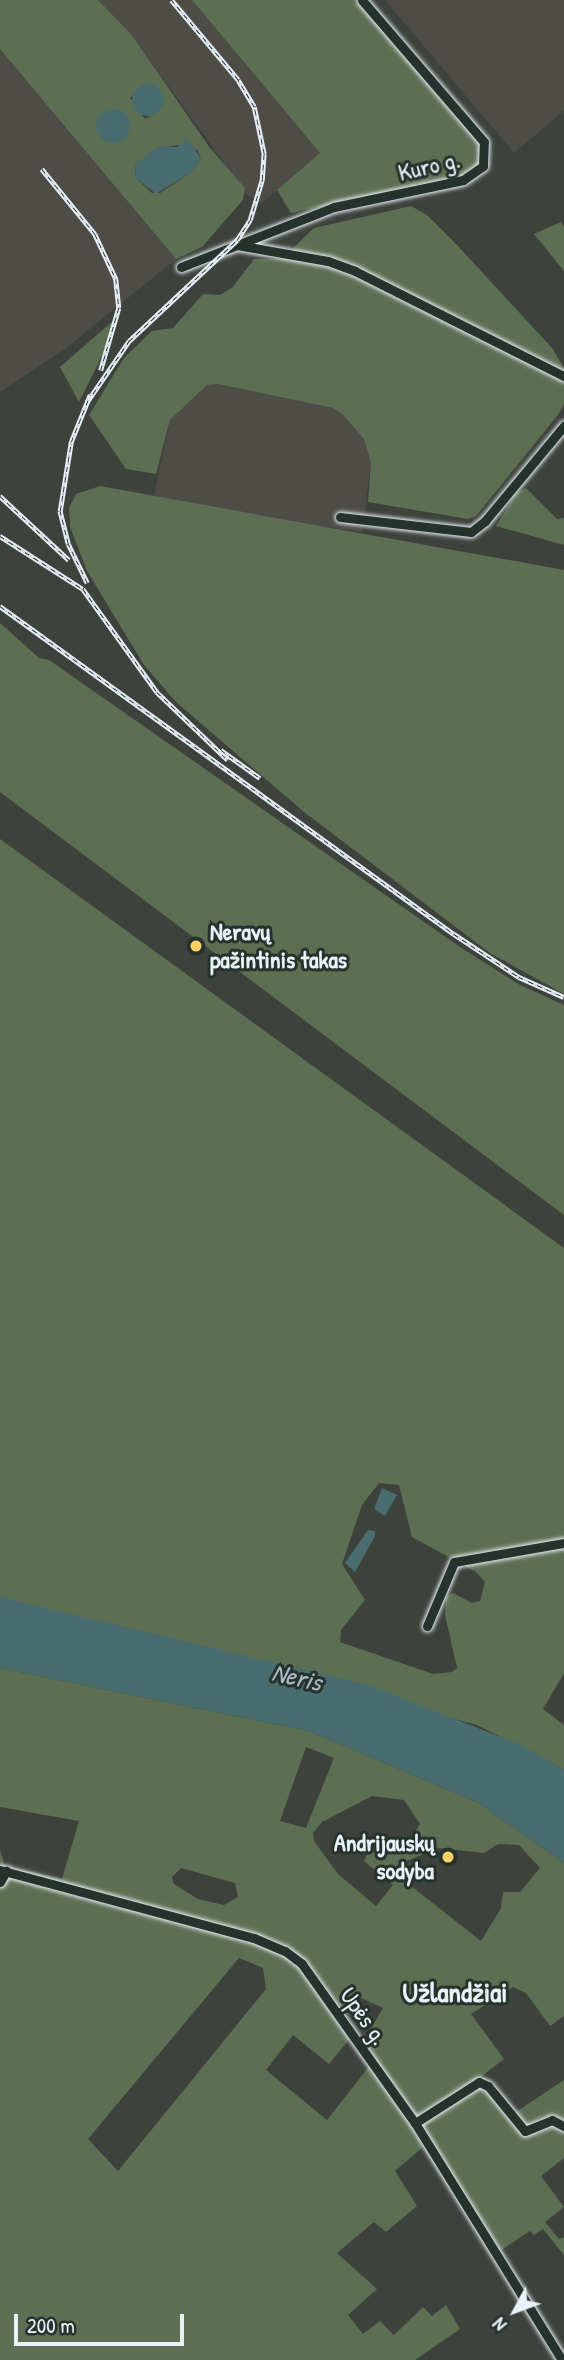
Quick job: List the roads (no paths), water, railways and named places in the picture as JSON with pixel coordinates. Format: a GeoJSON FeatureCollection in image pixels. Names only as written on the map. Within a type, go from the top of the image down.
{"type":"FeatureCollection","features":[{"type":"Feature","properties":{"kind":"street","name":"Kuro g."},"geometry":{"type":"LineString","coordinates":[[181,267],[334,207],[464,180],[483,166],[484,142],[362,0]]}},
{"type":"Feature","properties":{"kind":"street"},"geometry":{"type":"LineString","coordinates":[[237,244],[328,261],[355,271],[564,376]]}},
{"type":"Feature","properties":{"kind":"street"},"geometry":{"type":"LineString","coordinates":[[340,517],[471,532],[485,522],[564,426]]}},
{"type":"Feature","properties":{"kind":"street"},"geometry":{"type":"LineString","coordinates":[[427,1626],[454,1562],[564,1543]]}},
{"type":"Feature","properties":{"kind":"street"},"geometry":{"type":"LineString","coordinates":[[0,1882],[3,1870]]}},
{"type":"Feature","properties":{"kind":"street","name":"Upės g."},"geometry":{"type":"LineString","coordinates":[[3,1870],[254,1938],[285,1951],[312,1975],[415,2123],[562,2360]]}},
{"type":"Feature","properties":{"kind":"street"},"geometry":{"type":"LineString","coordinates":[[415,2123],[479,2081],[525,2131],[552,2120],[564,2126]]}},
{"type":"Feature","properties":{"kind":"water"},"geometry":{"type":"Polygon","coordinates":[[[148,84],[159,89],[164,100],[159,111],[148,116],[137,111],[132,100],[137,89],[148,84]]]}},
{"type":"Feature","properties":{"kind":"water"},"geometry":{"type":"Polygon","coordinates":[[[113,109],[125,114],[130,126],[125,138],[113,143],[101,138],[96,126],[101,114],[113,109]]]}},
{"type":"Feature","properties":{"kind":"water"},"geometry":{"type":"Polygon","coordinates":[[[187,139],[201,158],[191,172],[156,194],[136,178],[135,165],[150,152],[161,146],[177,147],[187,139]]]}},
{"type":"Feature","properties":{"kind":"water"},"geometry":{"type":"Polygon","coordinates":[[[382,1488],[397,1495],[385,1516],[374,1509],[382,1488]]]}},
{"type":"Feature","properties":{"kind":"water"},"geometry":{"type":"Polygon","coordinates":[[[368,1530],[375,1531],[375,1536],[355,1572],[345,1563],[368,1530]]]}},
{"type":"Feature","properties":{"kind":"water","name":"Neris"},"geometry":{"type":"Polygon","coordinates":[[[0,1597],[369,1685],[521,1745],[564,1769],[564,1863],[479,1803],[309,1731],[0,1668],[0,1597]]]}},
{"type":"Feature","properties":{"kind":"railway"},"geometry":{"type":"LineString","coordinates":[[87,402],[129,341],[237,240],[250,220],[262,180],[264,154],[254,107],[238,80],[171,0]]}},
{"type":"Feature","properties":{"kind":"railway"},"geometry":{"type":"LineString","coordinates":[[42,169],[95,234],[116,279],[119,308],[101,370]]}},
{"type":"Feature","properties":{"kind":"railway"},"geometry":{"type":"LineString","coordinates":[[87,583],[68,544],[60,511],[71,442],[90,395]]}},
{"type":"Feature","properties":{"kind":"railway"},"geometry":{"type":"LineString","coordinates":[[0,496],[69,560]]}},
{"type":"Feature","properties":{"kind":"railway"},"geometry":{"type":"LineString","coordinates":[[0,536],[83,589],[157,692],[228,760]]}},
{"type":"Feature","properties":{"kind":"railway"},"geometry":{"type":"LineString","coordinates":[[0,606],[454,934],[519,977],[564,997]]}},
{"type":"Feature","properties":{"kind":"railway"},"geometry":{"type":"LineString","coordinates":[[221,750],[260,778]]}},
{"type":"Feature","properties":{"kind":"place","name":"Neravų pažintinis takas"},"geometry":{"type":"Point","coordinates":[196,946]}},
{"type":"Feature","properties":{"kind":"place","name":"Andrijauskų sodyba"},"geometry":{"type":"Point","coordinates":[448,1857]}},
{"type":"Feature","properties":{"kind":"district","name":"Užlandžiai"},"geometry":{"type":"Point","coordinates":[455,1992]}}]}
